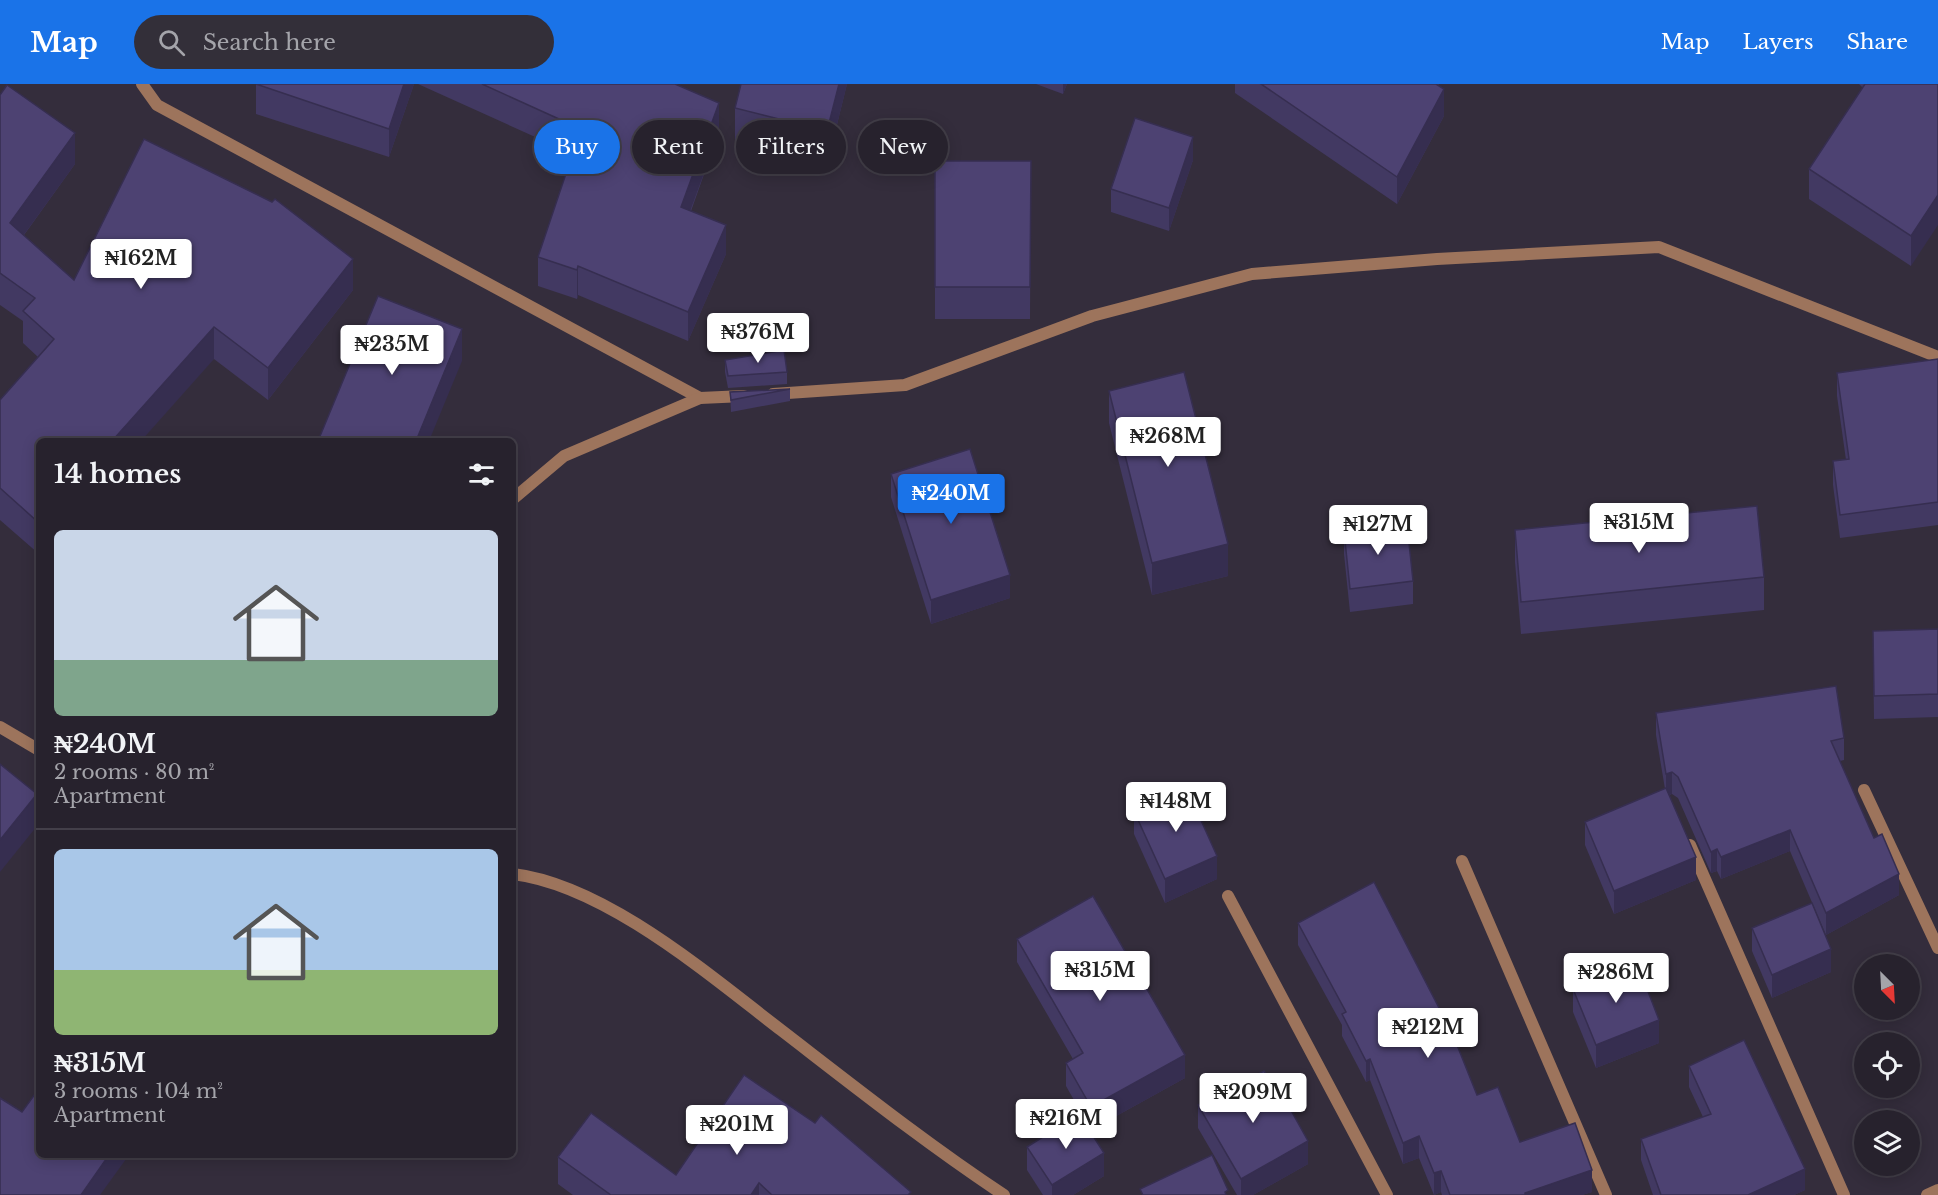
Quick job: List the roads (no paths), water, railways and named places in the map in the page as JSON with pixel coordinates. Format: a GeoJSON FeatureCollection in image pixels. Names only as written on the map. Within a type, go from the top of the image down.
{"type":"FeatureCollection","features":[{"type":"Feature","properties":{"kind":"street"},"geometry":{"type":"LineString","coordinates":[[142,84],[157,105],[700,398]]}},
{"type":"Feature","properties":{"kind":"street"},"geometry":{"type":"LineString","coordinates":[[516,496],[564,456],[700,398],[905,385],[1092,316],[1252,274],[1437,259],[1659,247],[1938,357]]}},
{"type":"Feature","properties":{"kind":"street"},"geometry":{"type":"LineString","coordinates":[[0,727],[36,748]]}},
{"type":"Feature","properties":{"kind":"street"},"geometry":{"type":"LineString","coordinates":[[1864,790],[1938,948]]}},
{"type":"Feature","properties":{"kind":"street"},"geometry":{"type":"LineString","coordinates":[[1686,835],[1844,1195]]}},
{"type":"Feature","properties":{"kind":"street"},"geometry":{"type":"LineString","coordinates":[[1462,861],[1606,1195]]}},
{"type":"Feature","properties":{"kind":"street"},"geometry":{"type":"LineString","coordinates":[[516,875],[594,899],[685,956],[945,1156],[1004,1195]]}},
{"type":"Feature","properties":{"kind":"street"},"geometry":{"type":"LineString","coordinates":[[1228,896],[1387,1195]]}},
{"type":"Feature","properties":{"kind":"street"},"geometry":{"type":"LineString","coordinates":[[1927,1195],[1938,1190]]}}]}
